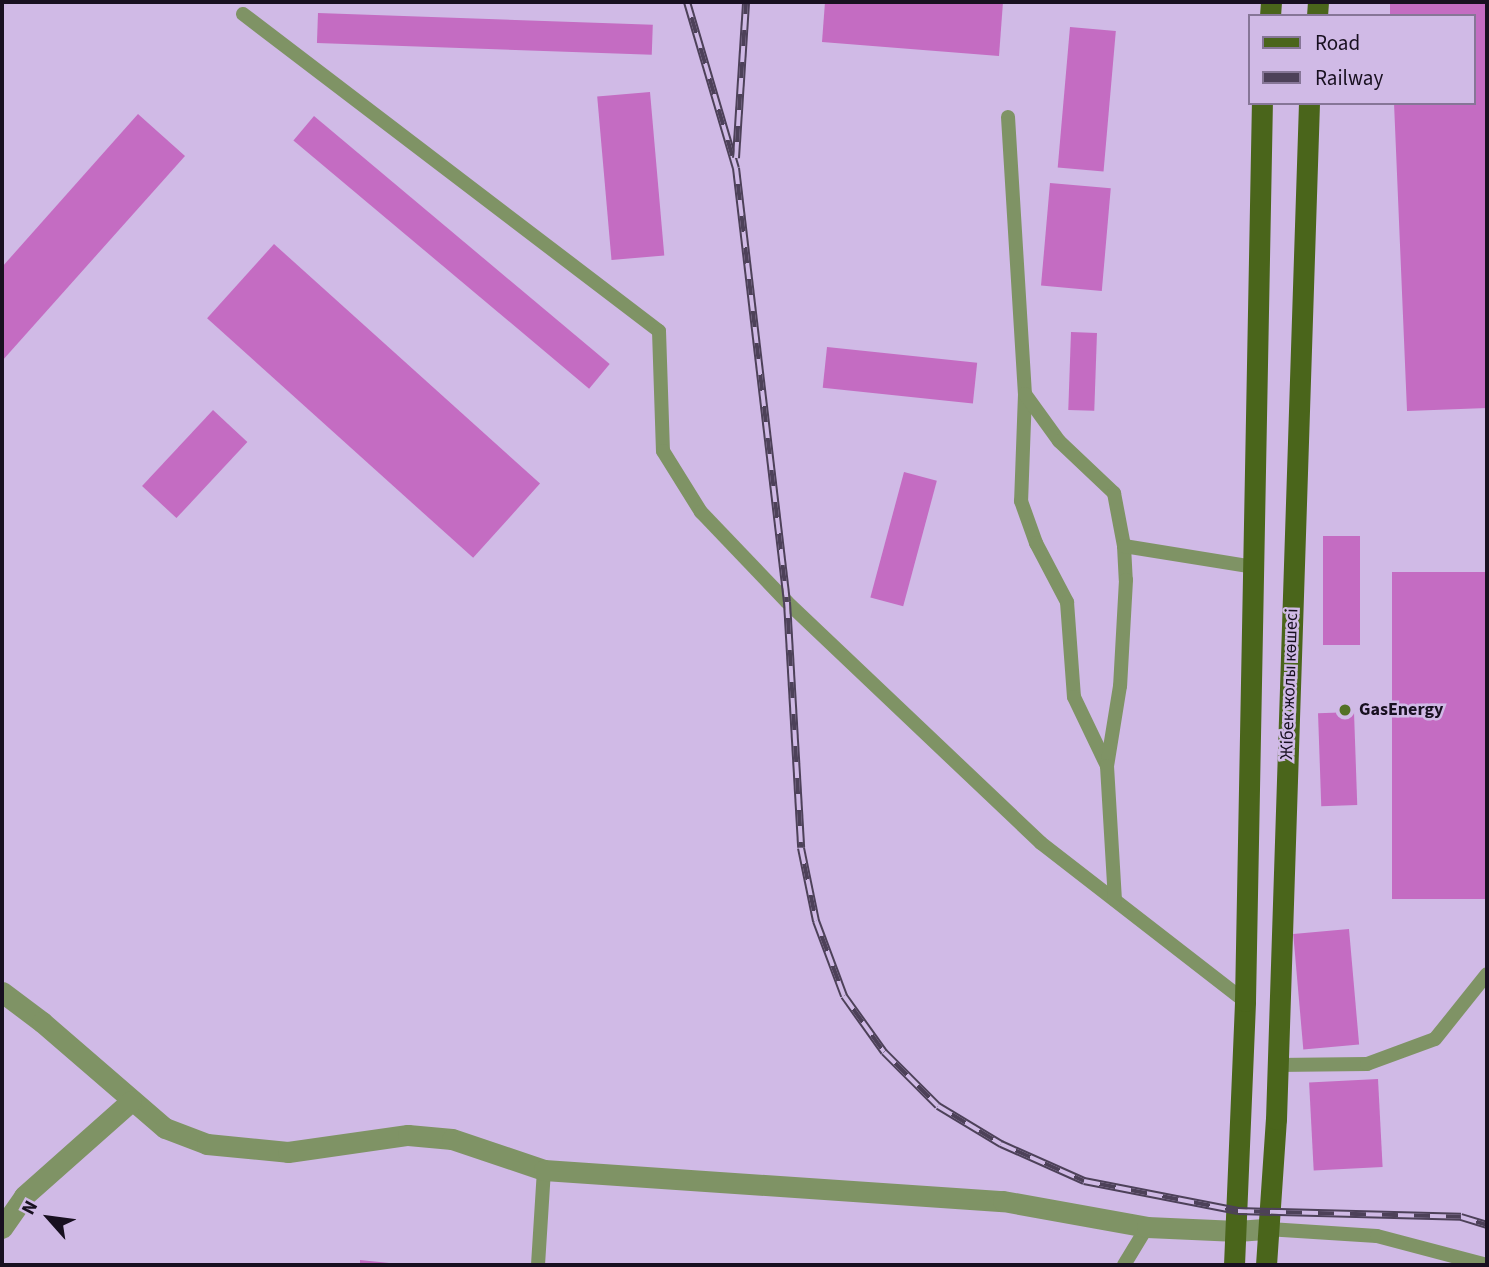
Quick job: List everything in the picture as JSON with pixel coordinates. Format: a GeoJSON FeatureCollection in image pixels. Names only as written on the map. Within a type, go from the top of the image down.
{"type":"FeatureCollection","features":[{"type":"Feature","properties":{"kind":"main road"},"geometry":{"type":"LineString","coordinates":[[1234,1265],[1245,1001],[1262,105]]}},
{"type":"Feature","properties":{"kind":"main road","name":"Жібек жолы көшесі"},"geometry":{"type":"LineString","coordinates":[[1266,1265],[1278,1065],[1309,105]]}},
{"type":"Feature","properties":{"kind":"street"},"geometry":{"type":"LineString","coordinates":[[2,992],[165,1128],[207,1144],[288,1153],[408,1135],[452,1139],[544,1170],[1003,1202],[1147,1227],[1237,1231],[1268,1229]]}},
{"type":"Feature","properties":{"kind":"street"},"geometry":{"type":"LineString","coordinates":[[2,1228],[24,1196],[131,1101]]}},
{"type":"Feature","properties":{"kind":"lane"},"geometry":{"type":"LineString","coordinates":[[243,14],[659,331],[663,452],[701,512],[787,602],[1041,843],[1245,1001]]}},
{"type":"Feature","properties":{"kind":"lane"},"geometry":{"type":"LineString","coordinates":[[1008,117],[1025,394],[1021,500],[1036,543],[1067,602],[1074,697],[1107,766]]}},
{"type":"Feature","properties":{"kind":"lane"},"geometry":{"type":"LineString","coordinates":[[1025,394],[1059,442],[1114,493],[1124,546],[1126,580],[1120,686],[1107,766],[1115,900]]}},
{"type":"Feature","properties":{"kind":"lane"},"geometry":{"type":"LineString","coordinates":[[1124,546],[1253,567]]}},
{"type":"Feature","properties":{"kind":"lane"},"geometry":{"type":"LineString","coordinates":[[1278,1065],[1367,1064],[1435,1039],[1487,974]]}},
{"type":"Feature","properties":{"kind":"lane"},"geometry":{"type":"LineString","coordinates":[[538,1265],[544,1170]]}},
{"type":"Feature","properties":{"kind":"lane"},"geometry":{"type":"LineString","coordinates":[[1124,1265],[1147,1227]]}},
{"type":"Feature","properties":{"kind":"lane"},"geometry":{"type":"LineString","coordinates":[[1268,1229],[1377,1236],[1487,1265]]}},
{"type":"Feature","properties":{"kind":"building"},"geometry":{"type":"Polygon","coordinates":[[[825,2],[1003,2],[999,56],[822,42],[825,2]]]}},
{"type":"Feature","properties":{"kind":"building"},"geometry":{"type":"Polygon","coordinates":[[[1390,2],[1486,2],[1487,408],[1407,411],[1394,105],[1475,105],[1475,14],[1390,14],[1390,2]]]}},
{"type":"Feature","properties":{"kind":"building"},"geometry":{"type":"Polygon","coordinates":[[[318,13],[653,25],[652,55],[317,43],[318,13]]]}},
{"type":"Feature","properties":{"kind":"building"},"geometry":{"type":"Polygon","coordinates":[[[1070,27],[1116,31],[1104,171],[1058,167],[1070,27]]]}},
{"type":"Feature","properties":{"kind":"building"},"geometry":{"type":"Polygon","coordinates":[[[650,92],[664,255],[611,260],[597,97],[650,92]]]}},
{"type":"Feature","properties":{"kind":"building"},"geometry":{"type":"Polygon","coordinates":[[[138,114],[185,156],[2,361],[2,267],[138,114]]]}},
{"type":"Feature","properties":{"kind":"building"},"geometry":{"type":"Polygon","coordinates":[[[314,116],[610,364],[589,389],[293,141],[314,116]]]}},
{"type":"Feature","properties":{"kind":"building"},"geometry":{"type":"Polygon","coordinates":[[[1050,183],[1111,188],[1102,291],[1041,286],[1050,183]]]}},
{"type":"Feature","properties":{"kind":"building"},"geometry":{"type":"Polygon","coordinates":[[[274,244],[540,484],[473,558],[207,318],[274,244]]]}},
{"type":"Feature","properties":{"kind":"building"},"geometry":{"type":"Polygon","coordinates":[[[1071,332],[1097,333],[1094,411],[1068,410],[1071,332]]]}},
{"type":"Feature","properties":{"kind":"building"},"geometry":{"type":"Polygon","coordinates":[[[827,347],[977,363],[973,404],[823,388],[827,347]]]}},
{"type":"Feature","properties":{"kind":"building"},"geometry":{"type":"Polygon","coordinates":[[[213,410],[247,442],[176,518],[142,486],[213,410]]]}},
{"type":"Feature","properties":{"kind":"building"},"geometry":{"type":"Polygon","coordinates":[[[904,472],[937,481],[903,606],[870,598],[904,472]]]}},
{"type":"Feature","properties":{"kind":"building"},"geometry":{"type":"Polygon","coordinates":[[[1323,536],[1360,536],[1360,645],[1323,645],[1323,536]]]}},
{"type":"Feature","properties":{"kind":"building"},"geometry":{"type":"Polygon","coordinates":[[[1392,572],[1487,572],[1487,899],[1392,899],[1392,572]]]}},
{"type":"Feature","properties":{"kind":"building"},"geometry":{"type":"Polygon","coordinates":[[[1354,712],[1357,805],[1321,806],[1318,713],[1354,712]]]}},
{"type":"Feature","properties":{"kind":"building"},"geometry":{"type":"Polygon","coordinates":[[[1349,929],[1359,1045],[1303,1049],[1293,934],[1349,929]]]}},
{"type":"Feature","properties":{"kind":"building"},"geometry":{"type":"Polygon","coordinates":[[[1378,1079],[1383,1167],[1314,1170],[1309,1083],[1378,1079]]]}},
{"type":"Feature","properties":{"kind":"building"},"geometry":{"type":"Polygon","coordinates":[[[360,1260],[389,1263],[389,1265],[360,1265],[360,1260]]]}},
{"type":"Feature","properties":{"kind":"railway"},"geometry":{"type":"LineString","coordinates":[[687,2],[736,168],[787,602],[801,848],[816,921],[844,996],[884,1052],[938,1106],[1001,1144],[1084,1181],[1238,1211],[1461,1217],[1487,1225]]}},
{"type":"Feature","properties":{"kind":"railway"},"geometry":{"type":"LineString","coordinates":[[736,158],[746,2]]}},
{"type":"Feature","properties":{"kind":"place","name":"GasEnergy"},"geometry":{"type":"Point","coordinates":[1345,710]}}]}
